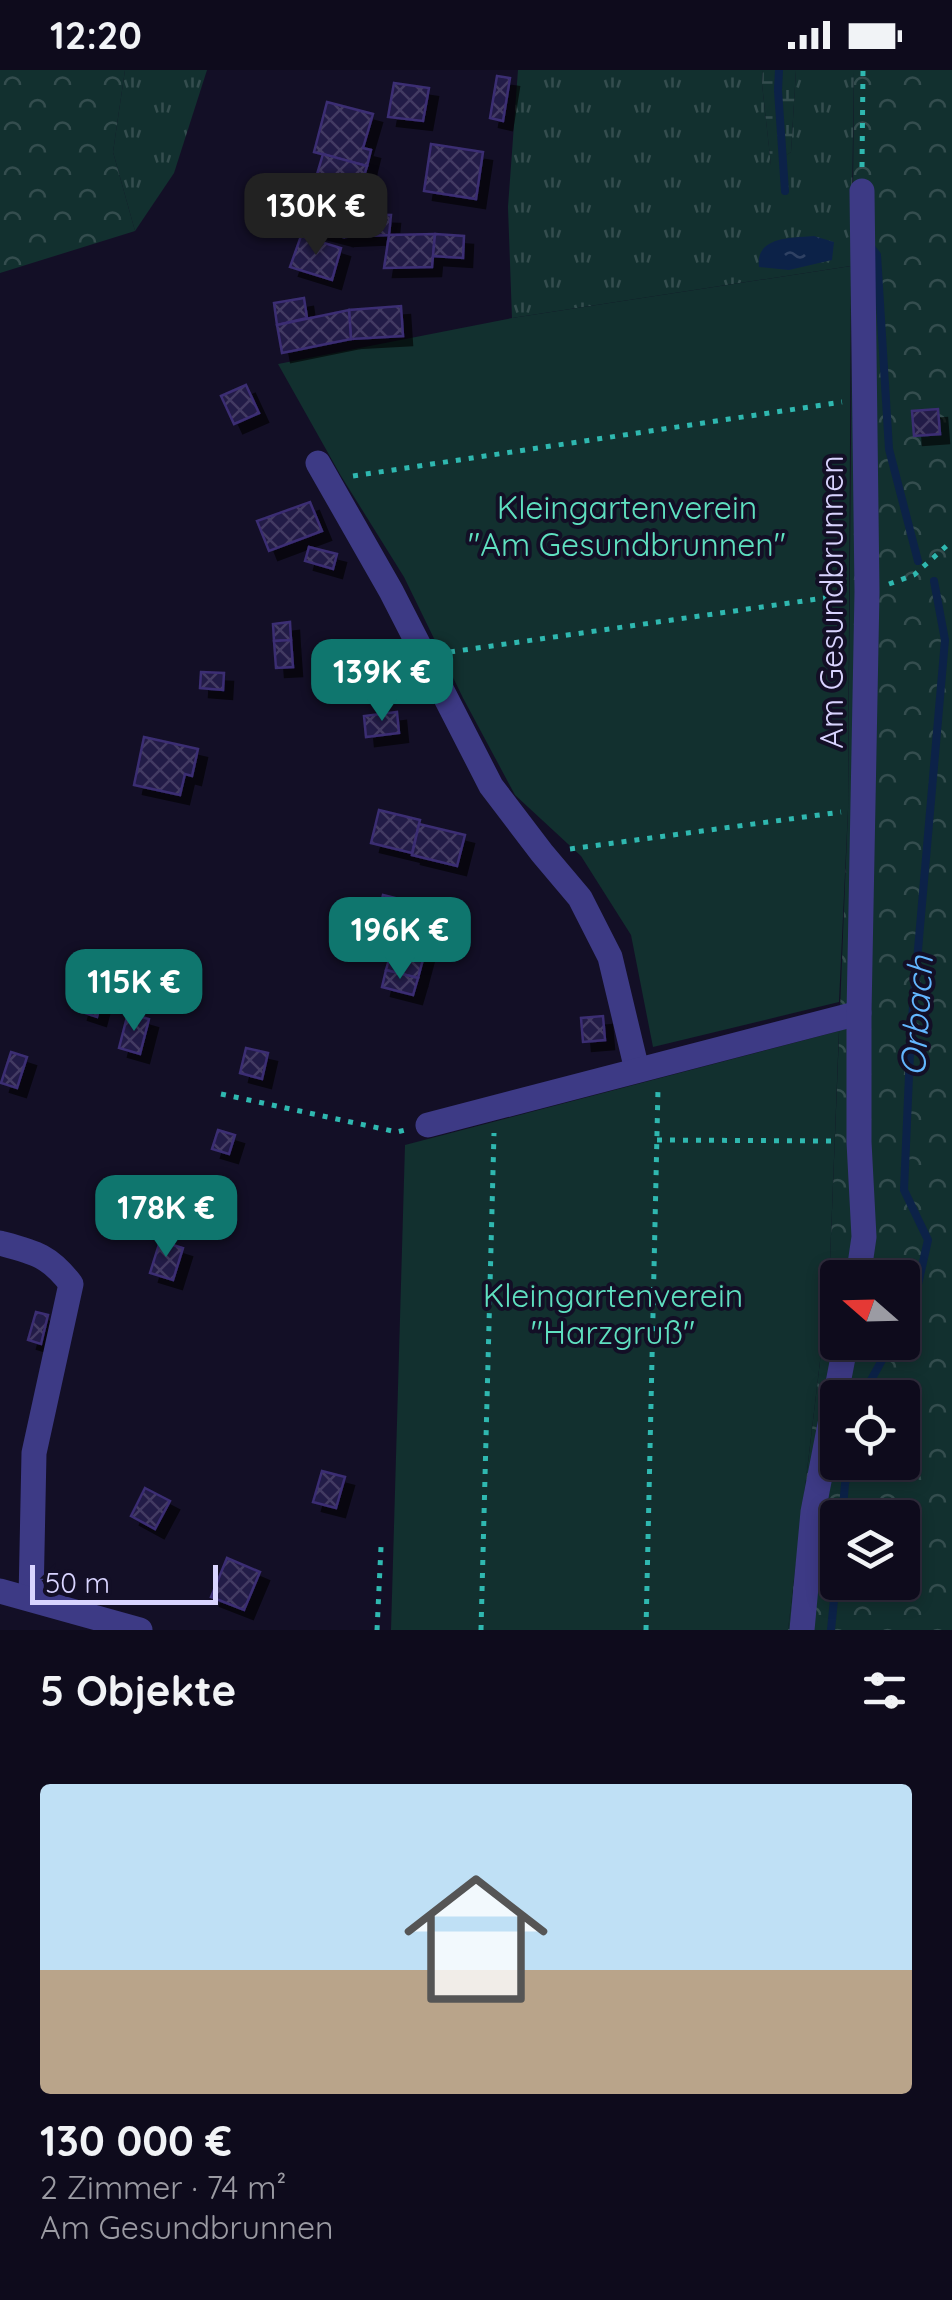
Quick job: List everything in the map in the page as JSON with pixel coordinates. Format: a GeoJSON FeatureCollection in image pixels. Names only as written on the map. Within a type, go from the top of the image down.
{"type":"FeatureCollection","features":[{"type":"Feature","properties":{"kind":"street","name":"Am Gesundbrunnen"},"geometry":{"type":"LineString","coordinates":[[861,1260],[864,1237],[859,1014],[867,592],[862,192]]}},
{"type":"Feature","properties":{"kind":"street"},"geometry":{"type":"LineString","coordinates":[[323,471],[492,786],[580,898],[610,957],[648,1067]]}},
{"type":"Feature","properties":{"kind":"street"},"geometry":{"type":"LineString","coordinates":[[428,1125],[859,1014]]}},
{"type":"Feature","properties":{"kind":"street"},"geometry":{"type":"LineString","coordinates":[[0,1243],[40,1254],[57,1266],[71,1284],[34,1453],[31,1599]]}},
{"type":"Feature","properties":{"kind":"street"},"geometry":{"type":"LineString","coordinates":[[802,1630],[813,1512],[843,1360]]}},
{"type":"Feature","properties":{"kind":"street"},"geometry":{"type":"LineString","coordinates":[[0,1591],[140,1630]]}},
{"type":"Feature","properties":{"kind":"path"},"geometry":{"type":"LineString","coordinates":[[862,192],[864,70]]}},
{"type":"Feature","properties":{"kind":"path"},"geometry":{"type":"LineString","coordinates":[[323,471],[865,399]]}},
{"type":"Feature","properties":{"kind":"path"},"geometry":{"type":"LineString","coordinates":[[425,655],[867,592],[914,574],[952,541]]}},
{"type":"Feature","properties":{"kind":"path"},"geometry":{"type":"LineString","coordinates":[[542,853],[864,808]]}},
{"type":"Feature","properties":{"kind":"path"},"geometry":{"type":"LineString","coordinates":[[646,1630],[657,1140],[648,1067]]}},
{"type":"Feature","properties":{"kind":"path"},"geometry":{"type":"LineString","coordinates":[[221,1094],[397,1132],[428,1125]]}},
{"type":"Feature","properties":{"kind":"path"},"geometry":{"type":"LineString","coordinates":[[481,1630],[494,1110]]}},
{"type":"Feature","properties":{"kind":"path"},"geometry":{"type":"LineString","coordinates":[[657,1140],[859,1142]]}},
{"type":"Feature","properties":{"kind":"path"},"geometry":{"type":"LineString","coordinates":[[377,1630],[380,1547]]}},
{"type":"Feature","properties":{"kind":"green space"},"geometry":{"type":"Polygon","coordinates":[[[0,70],[125,70],[113,152],[135,231],[0,273],[0,70]]]}},
{"type":"Feature","properties":{"kind":"green space"},"geometry":{"type":"Polygon","coordinates":[[[125,70],[207,70],[174,173],[135,231],[113,152],[125,70]]]}},
{"type":"Feature","properties":{"kind":"green space"},"geometry":{"type":"Polygon","coordinates":[[[518,70],[763,70],[771,165],[791,152],[796,70],[854,70],[851,266],[512,318],[508,207],[518,70]]]}},
{"type":"Feature","properties":{"kind":"green space"},"geometry":{"type":"Polygon","coordinates":[[[763,70],[796,70],[791,152],[771,166],[762,84],[763,70]]]}},
{"type":"Feature","properties":{"kind":"green space"},"geometry":{"type":"Polygon","coordinates":[[[854,70],[952,70],[952,1630],[788,1630],[820,1360],[920,1360],[920,1260],[830,1260],[848,810],[854,70]]]}},
{"type":"Feature","properties":{"kind":"green space","name":"Kleingartenverein \"Am Gesundbrunnen\""},"geometry":{"type":"Polygon","coordinates":[[[851,266],[848,810],[839,1002],[653,1047],[631,935],[581,856],[515,795],[404,577],[278,364],[512,318],[851,266]]]}},
{"type":"Feature","properties":{"kind":"green space","name":"Kleingartenverein \"Harzgruß\""},"geometry":{"type":"Polygon","coordinates":[[[839,1031],[830,1260],[820,1260],[820,1360],[788,1630],[391,1630],[405,1145],[839,1031]]]}},
{"type":"Feature","properties":{"kind":"water"},"geometry":{"type":"Polygon","coordinates":[[[814,236],[834,242],[832,260],[789,270],[759,267],[759,257],[769,244],[814,236]]]}},
{"type":"Feature","properties":{"kind":"building"},"geometry":{"type":"Polygon","coordinates":[[[497,76],[510,78],[503,121],[490,118],[497,76]]]}},
{"type":"Feature","properties":{"kind":"building"},"geometry":{"type":"Polygon","coordinates":[[[394,83],[429,88],[423,121],[388,117],[394,83]]]}},
{"type":"Feature","properties":{"kind":"building"},"geometry":{"type":"Polygon","coordinates":[[[327,102],[373,114],[363,148],[371,150],[367,166],[314,152],[327,102]]]}},
{"type":"Feature","properties":{"kind":"building"},"geometry":{"type":"Polygon","coordinates":[[[431,144],[483,152],[476,199],[424,191],[431,144]]]}},
{"type":"Feature","properties":{"kind":"building"},"geometry":{"type":"Polygon","coordinates":[[[323,154],[367,166],[351,220],[307,208],[323,154]]]}},
{"type":"Feature","properties":{"kind":"building"},"geometry":{"type":"Polygon","coordinates":[[[311,209],[349,219],[344,237],[306,227],[311,209]]]}},
{"type":"Feature","properties":{"kind":"building"},"geometry":{"type":"Polygon","coordinates":[[[352,214],[391,215],[389,235],[344,237],[352,214]]]}},
{"type":"Feature","properties":{"kind":"building"},"geometry":{"type":"Polygon","coordinates":[[[435,234],[432,267],[384,268],[389,235],[435,234]]]}},
{"type":"Feature","properties":{"kind":"building"},"geometry":{"type":"Polygon","coordinates":[[[435,234],[464,236],[463,258],[433,256],[435,234]]]}},
{"type":"Feature","properties":{"kind":"building"},"geometry":{"type":"Polygon","coordinates":[[[301,236],[341,248],[332,280],[290,267],[301,236]]]}},
{"type":"Feature","properties":{"kind":"building"},"geometry":{"type":"Polygon","coordinates":[[[304,298],[307,318],[277,325],[274,303],[304,298]]]}},
{"type":"Feature","properties":{"kind":"building"},"geometry":{"type":"Polygon","coordinates":[[[401,306],[403,336],[351,339],[349,310],[401,306]]]}},
{"type":"Feature","properties":{"kind":"building"},"geometry":{"type":"Polygon","coordinates":[[[349,310],[351,339],[282,353],[277,325],[349,310]]]}},
{"type":"Feature","properties":{"kind":"building"},"geometry":{"type":"Polygon","coordinates":[[[246,385],[259,413],[234,424],[221,396],[246,385]]]}},
{"type":"Feature","properties":{"kind":"building"},"geometry":{"type":"Polygon","coordinates":[[[938,409],[940,434],[914,436],[912,411],[938,409]]]}},
{"type":"Feature","properties":{"kind":"building"},"geometry":{"type":"Polygon","coordinates":[[[310,502],[322,531],[269,551],[257,521],[310,502]]]}},
{"type":"Feature","properties":{"kind":"building"},"geometry":{"type":"Polygon","coordinates":[[[309,547],[337,554],[333,569],[305,561],[309,547]]]}},
{"type":"Feature","properties":{"kind":"building"},"geometry":{"type":"Polygon","coordinates":[[[290,622],[291,640],[274,641],[273,624],[290,622]]]}},
{"type":"Feature","properties":{"kind":"building"},"geometry":{"type":"Polygon","coordinates":[[[291,640],[293,667],[276,668],[274,641],[291,640]]]}},
{"type":"Feature","properties":{"kind":"building"},"geometry":{"type":"Polygon","coordinates":[[[201,672],[224,673],[223,690],[200,688],[201,672]]]}},
{"type":"Feature","properties":{"kind":"building"},"geometry":{"type":"Polygon","coordinates":[[[397,712],[399,733],[366,737],[364,716],[397,712]]]}},
{"type":"Feature","properties":{"kind":"building"},"geometry":{"type":"Polygon","coordinates":[[[144,737],[198,749],[192,776],[185,774],[180,795],[134,785],[144,737]]]}},
{"type":"Feature","properties":{"kind":"building"},"geometry":{"type":"Polygon","coordinates":[[[379,810],[420,820],[412,853],[371,843],[379,810]]]}},
{"type":"Feature","properties":{"kind":"building"},"geometry":{"type":"Polygon","coordinates":[[[419,824],[465,835],[457,866],[412,855],[419,824]]]}},
{"type":"Feature","properties":{"kind":"building"},"geometry":{"type":"Polygon","coordinates":[[[383,895],[423,905],[420,918],[389,910],[386,921],[377,919],[383,895]]]}},
{"type":"Feature","properties":{"kind":"building"},"geometry":{"type":"Polygon","coordinates":[[[389,910],[420,918],[413,944],[426,948],[418,978],[386,970],[396,934],[383,931],[389,910]]]}},
{"type":"Feature","properties":{"kind":"building"},"geometry":{"type":"Polygon","coordinates":[[[157,960],[184,967],[174,1001],[148,994],[157,960]]]}},
{"type":"Feature","properties":{"kind":"building"},"geometry":{"type":"Polygon","coordinates":[[[386,970],[418,978],[413,995],[382,987],[386,970]]]}},
{"type":"Feature","properties":{"kind":"building"},"geometry":{"type":"Polygon","coordinates":[[[83,997],[101,1002],[97,1017],[79,1011],[83,997]]]}},
{"type":"Feature","properties":{"kind":"building"},"geometry":{"type":"Polygon","coordinates":[[[128,1013],[149,1019],[140,1054],[119,1048],[128,1013]]]}},
{"type":"Feature","properties":{"kind":"building"},"geometry":{"type":"Polygon","coordinates":[[[603,1016],[605,1040],[583,1042],[581,1018],[603,1016]]]}},
{"type":"Feature","properties":{"kind":"building"},"geometry":{"type":"Polygon","coordinates":[[[246,1048],[268,1053],[262,1079],[240,1073],[246,1048]]]}},
{"type":"Feature","properties":{"kind":"building"},"geometry":{"type":"Polygon","coordinates":[[[11,1052],[27,1057],[17,1088],[1,1083],[11,1052]]]}},
{"type":"Feature","properties":{"kind":"building"},"geometry":{"type":"Polygon","coordinates":[[[218,1130],[235,1135],[229,1154],[212,1149],[218,1130]]]}},
{"type":"Feature","properties":{"kind":"building"},"geometry":{"type":"Polygon","coordinates":[[[160,1241],[183,1248],[173,1280],[150,1273],[160,1241]]]}},
{"type":"Feature","properties":{"kind":"building"},"geometry":{"type":"Polygon","coordinates":[[[36,1312],[48,1315],[41,1344],[28,1340],[36,1312]]]}},
{"type":"Feature","properties":{"kind":"building"},"geometry":{"type":"Polygon","coordinates":[[[322,1471],[345,1477],[336,1508],[313,1502],[322,1471]]]}},
{"type":"Feature","properties":{"kind":"building"},"geometry":{"type":"Polygon","coordinates":[[[145,1488],[170,1501],[155,1529],[131,1516],[145,1488]]]}},
{"type":"Feature","properties":{"kind":"building"},"geometry":{"type":"Polygon","coordinates":[[[227,1558],[260,1572],[244,1610],[211,1597],[227,1558]]]}},
{"type":"Feature","properties":{"kind":"waterway","name":"Orbach"},"geometry":{"type":"LineString","coordinates":[[779,70],[785,191]]}},
{"type":"Feature","properties":{"kind":"waterway","name":"Orbach"},"geometry":{"type":"LineString","coordinates":[[870,246],[877,255],[889,449],[918,561]]}},
{"type":"Feature","properties":{"kind":"waterway","name":"Orbach"},"geometry":{"type":"LineString","coordinates":[[920,1275],[928,1240],[904,1190],[911,1030],[945,640],[934,581]]}},
{"type":"Feature","properties":{"kind":"waterway","name":"Orbach"},"geometry":{"type":"LineString","coordinates":[[871,1380],[882,1360]]}},
{"type":"Feature","properties":{"kind":"waterway","name":"Orbach"},"geometry":{"type":"LineString","coordinates":[[844,1500],[846,1480]]}},
{"type":"Feature","properties":{"kind":"waterway","name":"Orbach"},"geometry":{"type":"LineString","coordinates":[[831,1630],[834,1600]]}}]}
